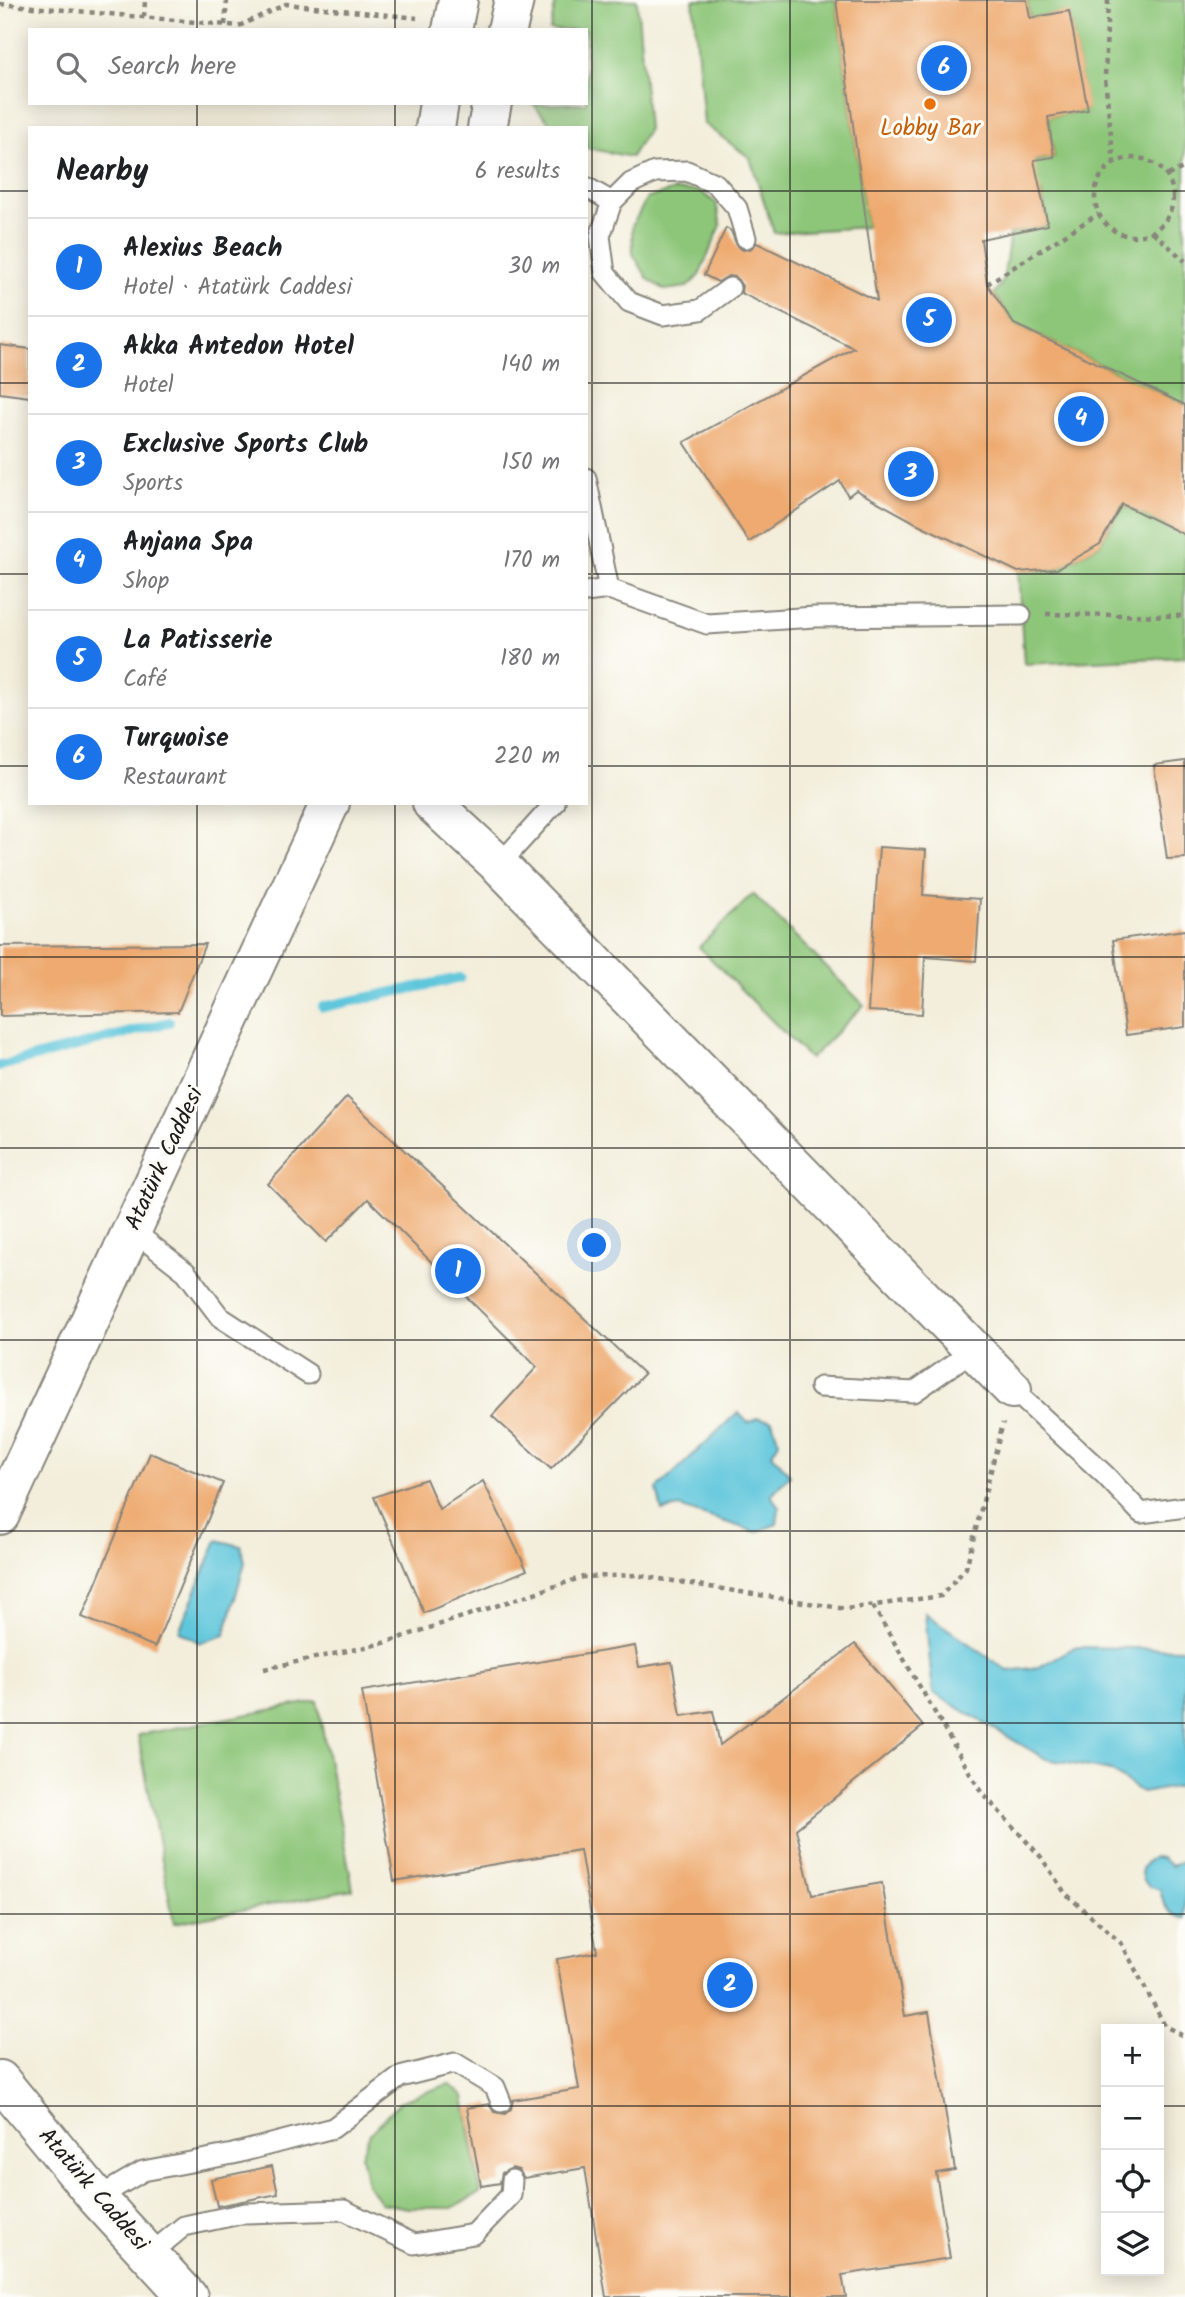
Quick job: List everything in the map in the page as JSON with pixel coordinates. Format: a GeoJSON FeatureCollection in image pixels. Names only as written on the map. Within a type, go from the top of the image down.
{"type":"FeatureCollection","features":[{"type":"Feature","properties":{"kind":"street"},"geometry":{"type":"LineString","coordinates":[[437,24],[458,0]]}},
{"type":"Feature","properties":{"kind":"street"},"geometry":{"type":"LineString","coordinates":[[507,28],[514,0]]}},
{"type":"Feature","properties":{"kind":"street"},"geometry":{"type":"LineString","coordinates":[[435,126],[439,105]]}},
{"type":"Feature","properties":{"kind":"street"},"geometry":{"type":"LineString","coordinates":[[486,126],[492,105]]}},
{"type":"Feature","properties":{"kind":"street","name":"Atatürk Caddesi"},"geometry":{"type":"LineString","coordinates":[[0,1515],[329,805]]}},
{"type":"Feature","properties":{"kind":"street"},"geometry":{"type":"LineString","coordinates":[[434,805],[499,865],[1012,1389]]}},
{"type":"Feature","properties":{"kind":"street","name":"Atatürk Caddesi"},"geometry":{"type":"LineString","coordinates":[[0,2080],[97,2198],[188,2297]]}},
{"type":"Feature","properties":{"kind":"lane"},"geometry":{"type":"LineString","coordinates":[[730,288],[700,310],[663,315],[629,302],[605,273],[600,236],[612,202],[631,183],[655,172],[687,171],[716,184],[737,208],[746,238]]}},
{"type":"Feature","properties":{"kind":"lane"},"geometry":{"type":"LineString","coordinates":[[588,188],[612,202]]}},
{"type":"Feature","properties":{"kind":"lane"},"geometry":{"type":"LineString","coordinates":[[588,488],[609,589]]}},
{"type":"Feature","properties":{"kind":"lane"},"geometry":{"type":"LineString","coordinates":[[588,592],[609,589],[707,624],[815,617],[1021,615]]}},
{"type":"Feature","properties":{"kind":"lane"},"geometry":{"type":"LineString","coordinates":[[499,865],[553,805]]}},
{"type":"Feature","properties":{"kind":"lane"},"geometry":{"type":"LineString","coordinates":[[132,1230],[186,1272],[220,1317],[308,1374]]}},
{"type":"Feature","properties":{"kind":"lane"},"geometry":{"type":"LineString","coordinates":[[820,1387],[914,1392],[972,1351]]}},
{"type":"Feature","properties":{"kind":"lane"},"geometry":{"type":"LineString","coordinates":[[1012,1389],[1105,1475],[1141,1513],[1185,1507]]}},
{"type":"Feature","properties":{"kind":"lane"},"geometry":{"type":"LineString","coordinates":[[97,2198],[143,2171],[233,2154],[332,2128],[400,2077],[454,2063],[495,2087],[501,2102]]}},
{"type":"Feature","properties":{"kind":"lane"},"geometry":{"type":"LineString","coordinates":[[149,2255],[184,2226],[245,2213],[344,2210],[414,2244],[474,2234],[511,2195],[512,2180]]}},
{"type":"Feature","properties":{"kind":"path"},"geometry":{"type":"LineString","coordinates":[[144,17],[145,0]]}},
{"type":"Feature","properties":{"kind":"path"},"geometry":{"type":"LineString","coordinates":[[225,25],[227,0]]}},
{"type":"Feature","properties":{"kind":"path"},"geometry":{"type":"LineString","coordinates":[[1108,0],[1105,78],[1114,163]]}},
{"type":"Feature","properties":{"kind":"path"},"geometry":{"type":"LineString","coordinates":[[0,4],[239,26],[286,4],[437,24]]}},
{"type":"Feature","properties":{"kind":"path"},"geometry":{"type":"LineString","coordinates":[[1128,158],[1144,158],[1168,175],[1174,197],[1168,217],[1153,232],[1132,236],[1112,230],[1098,214],[1096,185],[1114,163],[1128,158]]}},
{"type":"Feature","properties":{"kind":"path"},"geometry":{"type":"LineString","coordinates":[[1168,175],[1185,167]]}},
{"type":"Feature","properties":{"kind":"path"},"geometry":{"type":"LineString","coordinates":[[987,284],[1098,214]]}},
{"type":"Feature","properties":{"kind":"path"},"geometry":{"type":"LineString","coordinates":[[1153,232],[1185,261]]}},
{"type":"Feature","properties":{"kind":"path"},"geometry":{"type":"LineString","coordinates":[[1021,615],[1185,615]]}},
{"type":"Feature","properties":{"kind":"path"},"geometry":{"type":"LineString","coordinates":[[264,1669],[384,1643],[583,1577],[636,1575],[846,1609],[941,1596],[966,1568],[1012,1389]]}},
{"type":"Feature","properties":{"kind":"path"},"geometry":{"type":"LineString","coordinates":[[873,1606],[981,1792],[1041,1857],[1065,1893],[1122,1944],[1165,2026],[1185,2037]]}},
{"type":"Feature","properties":{"kind":"green space"},"geometry":{"type":"Polygon","coordinates":[[[556,0],[637,0],[648,129],[631,157],[588,148],[588,126],[552,126],[534,105],[588,105],[588,28],[550,28],[556,0]]]}},
{"type":"Feature","properties":{"kind":"green space"},"geometry":{"type":"Polygon","coordinates":[[[693,0],[836,0],[867,227],[774,233],[750,158],[704,124],[693,0]]]}},
{"type":"Feature","properties":{"kind":"green space"},"geometry":{"type":"Polygon","coordinates":[[[1027,0],[1185,0],[1185,405],[1014,324],[994,294],[1003,281],[1010,233],[1048,225],[1041,191],[1010,166],[1054,157],[1048,117],[1087,110],[1069,12],[1030,18],[1027,0]]]}},
{"type":"Feature","properties":{"kind":"green space"},"geometry":{"type":"Polygon","coordinates":[[[674,190],[700,191],[716,203],[721,225],[699,276],[687,287],[665,290],[648,279],[633,254],[632,226],[647,198],[674,190]]]}},
{"type":"Feature","properties":{"kind":"green space"},"geometry":{"type":"Polygon","coordinates":[[[1122,504],[1185,535],[1185,657],[1024,664],[1018,572],[1057,569],[1100,544],[1122,504]]]}},
{"type":"Feature","properties":{"kind":"green space"},"geometry":{"type":"Polygon","coordinates":[[[753,894],[864,1005],[810,1059],[699,947],[753,894]]]}},
{"type":"Feature","properties":{"kind":"green space"},"geometry":{"type":"Polygon","coordinates":[[[317,1701],[353,1889],[174,1923],[138,1735],[317,1701]]]}},
{"type":"Feature","properties":{"kind":"green space"},"geometry":{"type":"Polygon","coordinates":[[[449,2084],[464,2096],[480,2193],[452,2208],[408,2208],[381,2203],[367,2184],[361,2155],[370,2133],[401,2101],[449,2084]]]}},
{"type":"Feature","properties":{"kind":"water"},"geometry":{"type":"Polygon","coordinates":[[[738,1412],[748,1423],[758,1418],[772,1421],[779,1442],[772,1454],[790,1475],[771,1495],[779,1508],[777,1524],[756,1532],[679,1507],[662,1511],[657,1489],[738,1412]]]}},
{"type":"Feature","properties":{"kind":"water"},"geometry":{"type":"Polygon","coordinates":[[[217,1540],[241,1546],[245,1562],[225,1635],[200,1643],[179,1631],[217,1540]]]}},
{"type":"Feature","properties":{"kind":"water"},"geometry":{"type":"Polygon","coordinates":[[[925,1613],[1008,1671],[1039,1667],[1075,1647],[1185,1649],[1185,1785],[1142,1793],[1111,1771],[1046,1759],[933,1693],[925,1613]]]}},
{"type":"Feature","properties":{"kind":"water"},"geometry":{"type":"Polygon","coordinates":[[[1154,1857],[1162,1858],[1171,1866],[1185,1860],[1185,1918],[1171,1912],[1160,1890],[1144,1881],[1142,1871],[1154,1857]]]}},
{"type":"Feature","properties":{"kind":"building"},"geometry":{"type":"Polygon","coordinates":[[[836,0],[1027,0],[1030,18],[1069,11],[1088,110],[1048,117],[1054,157],[1034,160],[1048,225],[981,239],[987,284],[1014,324],[1185,405],[1185,535],[1122,504],[1100,544],[1057,569],[1018,572],[916,523],[856,490],[848,496],[840,481],[749,542],[684,442],[854,348],[741,293],[742,286],[736,277],[728,276],[718,282],[704,275],[726,228],[731,231],[737,246],[743,250],[750,249],[757,243],[877,301],[836,0]]]}},
{"type":"Feature","properties":{"kind":"building"},"geometry":{"type":"Polygon","coordinates":[[[0,345],[28,349],[28,397],[0,393],[0,345]]]}},
{"type":"Feature","properties":{"kind":"building"},"geometry":{"type":"Polygon","coordinates":[[[1185,761],[1185,858],[1167,859],[1154,765],[1185,761]]]}},
{"type":"Feature","properties":{"kind":"building"},"geometry":{"type":"Polygon","coordinates":[[[879,847],[926,850],[923,895],[980,899],[976,961],[925,957],[922,1014],[868,1011],[879,847]]]}},
{"type":"Feature","properties":{"kind":"building"},"geometry":{"type":"Polygon","coordinates":[[[1185,930],[1185,1027],[1126,1035],[1113,940],[1185,930]]]}},
{"type":"Feature","properties":{"kind":"building"},"geometry":{"type":"Polygon","coordinates":[[[205,944],[178,1012],[0,1016],[0,946],[205,944]]]}},
{"type":"Feature","properties":{"kind":"building"},"geometry":{"type":"Polygon","coordinates":[[[347,1097],[644,1374],[551,1469],[492,1416],[537,1367],[368,1199],[326,1242],[268,1184],[347,1097]]]}},
{"type":"Feature","properties":{"kind":"building"},"geometry":{"type":"Polygon","coordinates":[[[150,1453],[223,1483],[155,1647],[82,1617],[150,1453]]]}},
{"type":"Feature","properties":{"kind":"building"},"geometry":{"type":"Polygon","coordinates":[[[426,1479],[439,1509],[483,1481],[527,1570],[424,1613],[374,1497],[426,1479]]]}},
{"type":"Feature","properties":{"kind":"building"},"geometry":{"type":"Polygon","coordinates":[[[855,1644],[923,1726],[796,1829],[812,1895],[882,1883],[905,2016],[929,2012],[955,2170],[936,2173],[950,2258],[842,2275],[846,2297],[606,2297],[585,2168],[524,2178],[519,2170],[512,2168],[502,2173],[500,2183],[481,2186],[467,2108],[489,2104],[494,2112],[505,2114],[511,2109],[513,2100],[579,2089],[557,1959],[597,1952],[580,1850],[394,1881],[362,1691],[635,1646],[639,1667],[672,1662],[681,1716],[713,1711],[720,1745],[855,1644]]]}},
{"type":"Feature","properties":{"kind":"building"},"geometry":{"type":"Polygon","coordinates":[[[272,2166],[278,2194],[217,2206],[211,2179],[272,2166]]]}},
{"type":"Feature","properties":{"kind":"waterway"},"geometry":{"type":"LineString","coordinates":[[323,1007],[460,978]]}},
{"type":"Feature","properties":{"kind":"waterway"},"geometry":{"type":"LineString","coordinates":[[0,1066],[169,1022]]}},
{"type":"Feature","properties":{"kind":"place","name":"Turquoise"},"geometry":{"type":"Point","coordinates":[944,68]}},
{"type":"Feature","properties":{"kind":"place","name":"Lobby Bar"},"geometry":{"type":"Point","coordinates":[930,104]}},
{"type":"Feature","properties":{"kind":"place","name":"La Patisserie"},"geometry":{"type":"Point","coordinates":[929,320]}},
{"type":"Feature","properties":{"kind":"place","name":"Anjana Spa"},"geometry":{"type":"Point","coordinates":[1081,419]}},
{"type":"Feature","properties":{"kind":"place","name":"Exclusive Sports Club"},"geometry":{"type":"Point","coordinates":[911,474]}},
{"type":"Feature","properties":{"kind":"place","name":"Alexius Beach"},"geometry":{"type":"Point","coordinates":[458,1271]}},
{"type":"Feature","properties":{"kind":"place","name":"Akka Antedon Hotel"},"geometry":{"type":"Point","coordinates":[730,1985]}}]}
